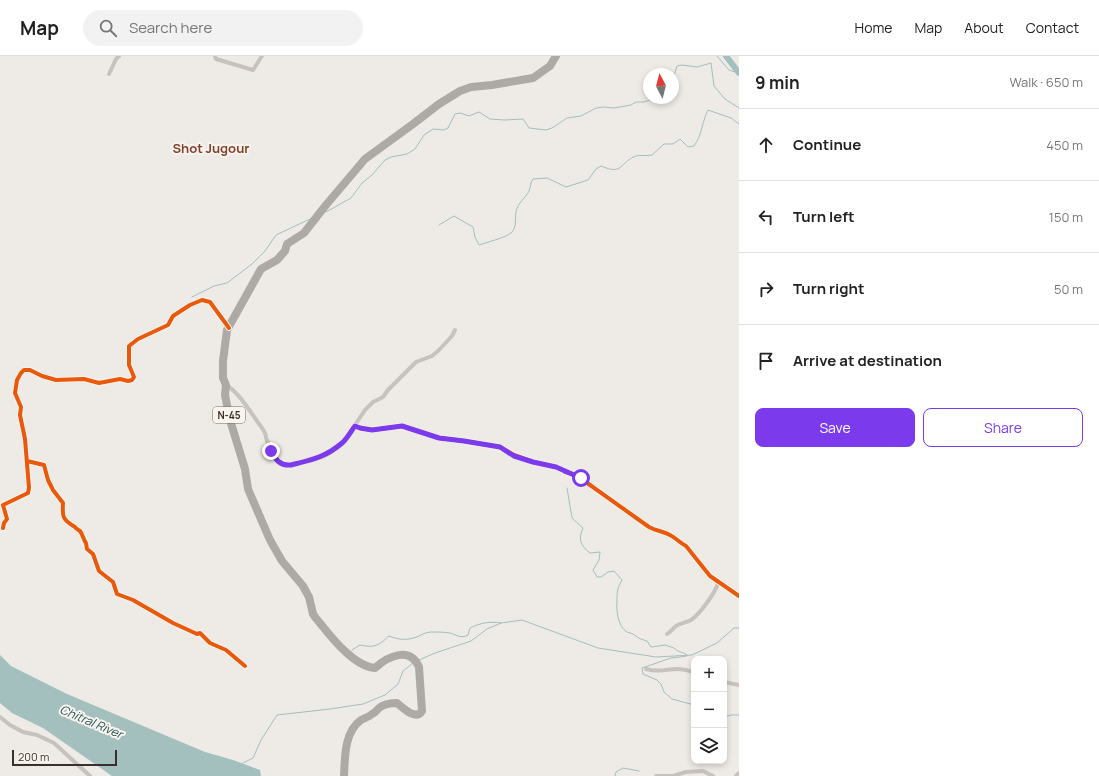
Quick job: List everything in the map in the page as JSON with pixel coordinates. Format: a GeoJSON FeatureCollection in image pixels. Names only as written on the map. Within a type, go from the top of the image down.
{"type":"FeatureCollection","features":[{"type":"Feature","properties":{"kind":"highway","name":"N-45"},"geometry":{"type":"LineString","coordinates":[[344,776],[348,738],[353,728],[360,721],[373,714],[381,706],[397,703],[410,713],[420,714],[422,711],[419,667],[417,661],[404,654],[397,654],[379,664],[375,668],[363,665],[352,657],[334,640],[313,614],[309,597],[303,586],[282,561],[270,540],[248,489],[245,469],[230,420],[225,395],[226,385],[223,361],[227,330],[261,269],[277,260],[287,244],[304,233],[365,159],[439,104],[460,91],[471,87],[533,78],[550,66],[556,56]]}},
{"type":"Feature","properties":{"kind":"street"},"geometry":{"type":"LineString","coordinates":[[109,74],[119,56]]}},
{"type":"Feature","properties":{"kind":"street"},"geometry":{"type":"LineString","coordinates":[[215,56],[216,59],[253,70],[262,56]]}},
{"type":"Feature","properties":{"kind":"street"},"geometry":{"type":"LineString","coordinates":[[3,528],[7,519],[3,506],[28,493],[29,477],[25,439],[20,415],[21,407],[15,393],[18,377],[24,370],[30,370],[42,376],[56,380],[84,379],[99,383],[120,379],[128,381],[132,380],[134,377],[128,365],[129,346],[138,339],[168,325],[173,316],[190,305],[202,300],[210,302],[229,328]]}},
{"type":"Feature","properties":{"kind":"street"},"geometry":{"type":"LineString","coordinates":[[226,385],[239,396],[262,428],[274,458],[281,464],[291,465],[322,457],[343,443],[365,410],[373,402],[383,397],[416,362],[432,356],[439,350],[452,336],[454,330]]}},
{"type":"Feature","properties":{"kind":"street"},"geometry":{"type":"LineString","coordinates":[[355,426],[372,430],[402,426],[439,438],[500,447],[514,456],[556,467],[565,472],[576,475],[649,527],[659,532],[669,534],[688,547],[710,576],[718,583],[739,596]]}},
{"type":"Feature","properties":{"kind":"street"},"geometry":{"type":"LineString","coordinates":[[27,461],[44,465],[52,490],[63,504],[63,518],[80,531],[86,543],[87,549],[93,554],[97,567],[114,582],[117,594],[133,600],[173,623],[197,634],[200,633],[210,643],[226,650],[245,666]]}},
{"type":"Feature","properties":{"kind":"street"},"geometry":{"type":"LineString","coordinates":[[667,634],[676,626],[690,621],[697,616],[717,589],[718,583]]}},
{"type":"Feature","properties":{"kind":"street"},"geometry":{"type":"LineString","coordinates":[[646,669],[662,671],[679,669],[691,671]]}},
{"type":"Feature","properties":{"kind":"street"},"geometry":{"type":"LineString","coordinates":[[727,683],[739,685]]}},
{"type":"Feature","properties":{"kind":"street"},"geometry":{"type":"LineString","coordinates":[[0,717],[10,725],[23,732],[37,735],[54,743],[90,776]]}},
{"type":"Feature","properties":{"kind":"street"},"geometry":{"type":"LineString","coordinates":[[656,776],[673,776],[686,772],[703,771],[713,776]]}},
{"type":"Feature","properties":{"kind":"street"},"geometry":{"type":"LineString","coordinates":[[736,776],[739,773]]}},
{"type":"Feature","properties":{"kind":"water","name":"Chitral River"},"geometry":{"type":"Polygon","coordinates":[[[0,655],[11,666],[67,694],[205,752],[260,770],[261,776],[112,776],[43,728],[12,713],[0,703],[0,655]]]}},
{"type":"Feature","properties":{"kind":"waterway"},"geometry":{"type":"LineString","coordinates":[[717,56],[729,70],[738,73]]}},
{"type":"Feature","properties":{"kind":"waterway"},"geometry":{"type":"LineString","coordinates":[[726,56],[739,73]]}},
{"type":"Feature","properties":{"kind":"waterway"},"geometry":{"type":"LineString","coordinates":[[676,68],[677,66],[682,65],[697,67],[711,63],[714,86],[725,99],[739,108]]}},
{"type":"Feature","properties":{"kind":"waterway"},"geometry":{"type":"LineString","coordinates":[[326,212],[351,198],[362,183],[372,175],[385,160],[391,157],[407,154],[415,149],[424,135],[433,129],[444,130],[448,128],[455,114],[460,113],[469,116],[479,112],[490,119],[523,119],[529,128],[546,130],[552,128],[567,118],[581,116],[596,108],[614,108],[631,105],[636,102],[643,102]]}},
{"type":"Feature","properties":{"kind":"waterway"},"geometry":{"type":"LineString","coordinates":[[439,225],[454,216],[473,227],[475,237],[479,245],[496,240],[509,235],[513,231],[517,209],[529,191],[533,179],[547,178],[566,187],[588,180],[596,169],[601,166],[614,170],[618,169],[636,156],[652,155],[664,144],[673,144],[680,139],[688,147],[694,146],[699,137],[708,110],[731,118],[739,124]]}},
{"type":"Feature","properties":{"kind":"waterway"},"geometry":{"type":"LineString","coordinates":[[192,297],[214,286],[227,283],[252,264],[265,251],[276,235],[310,219]]}},
{"type":"Feature","properties":{"kind":"waterway"},"geometry":{"type":"LineString","coordinates":[[567,488],[572,518],[583,528],[580,539],[582,544],[590,553],[600,552],[599,560],[593,570],[597,577],[601,577],[608,572],[614,571],[622,580],[618,590],[617,613],[624,630],[647,641],[651,647],[665,645],[674,648],[687,656],[671,658],[642,668],[643,674],[657,680],[661,684],[664,692],[672,699],[691,704]]}},
{"type":"Feature","properties":{"kind":"waterway"},"geometry":{"type":"LineString","coordinates":[[419,660],[471,641],[487,629],[501,623],[522,620],[598,648],[656,657],[692,655],[717,643],[734,628],[739,628]]}},
{"type":"Feature","properties":{"kind":"waterway"},"geometry":{"type":"LineString","coordinates":[[352,650],[360,645],[376,645],[389,636],[407,639],[415,638],[428,632],[436,632],[450,633],[463,637],[468,635],[470,628],[478,625],[489,622],[501,623]]}},
{"type":"Feature","properties":{"kind":"waterway"},"geometry":{"type":"LineString","coordinates":[[243,763],[253,758],[261,740],[277,715],[363,704],[385,695],[398,684],[403,671],[413,663]]}},
{"type":"Feature","properties":{"kind":"waterway"},"geometry":{"type":"LineString","coordinates":[[727,716],[739,715]]}},
{"type":"Feature","properties":{"kind":"waterway"},"geometry":{"type":"LineString","coordinates":[[615,776],[616,772],[623,768],[639,771]]}},
{"type":"Feature","properties":{"kind":"cycle path"},"geometry":{"type":"LineString","coordinates":[[3,528],[7,519],[3,505],[28,493],[29,488],[25,439],[20,415],[21,407],[15,393],[17,380],[24,370],[30,370],[42,376],[56,380],[84,379],[99,383],[120,379],[128,381],[132,380],[134,377],[129,365],[129,346],[138,339],[168,325],[173,316],[190,305],[202,300],[210,302],[229,328]]}},
{"type":"Feature","properties":{"kind":"cycle path"},"geometry":{"type":"LineString","coordinates":[[355,426],[372,430],[402,426],[439,438],[500,447],[514,455],[533,462],[556,467],[565,472],[576,475],[649,527],[670,535],[686,546],[710,576],[739,596]]}},
{"type":"Feature","properties":{"kind":"cycle path"},"geometry":{"type":"LineString","coordinates":[[27,461],[44,465],[48,480],[53,490],[63,503],[64,518],[80,531],[86,543],[87,549],[93,554],[99,571],[113,582],[117,594],[133,600],[173,623],[197,634],[200,633],[210,643],[226,650],[245,666]]}},
{"type":"Feature","properties":{"kind":"district","name":"Shot Jugour"},"geometry":{"type":"Point","coordinates":[211,148]}},
{"type":"Feature","properties":{"kind":"route"},"geometry":{"type":"LineString","coordinates":[[271,451],[274,458],[278,462],[281,464],[291,465],[322,457],[330,453],[343,443],[355,426],[365,430],[377,430],[402,426],[416,432],[421,432],[439,438],[500,447],[514,456],[556,467],[581,478]]}}]}
